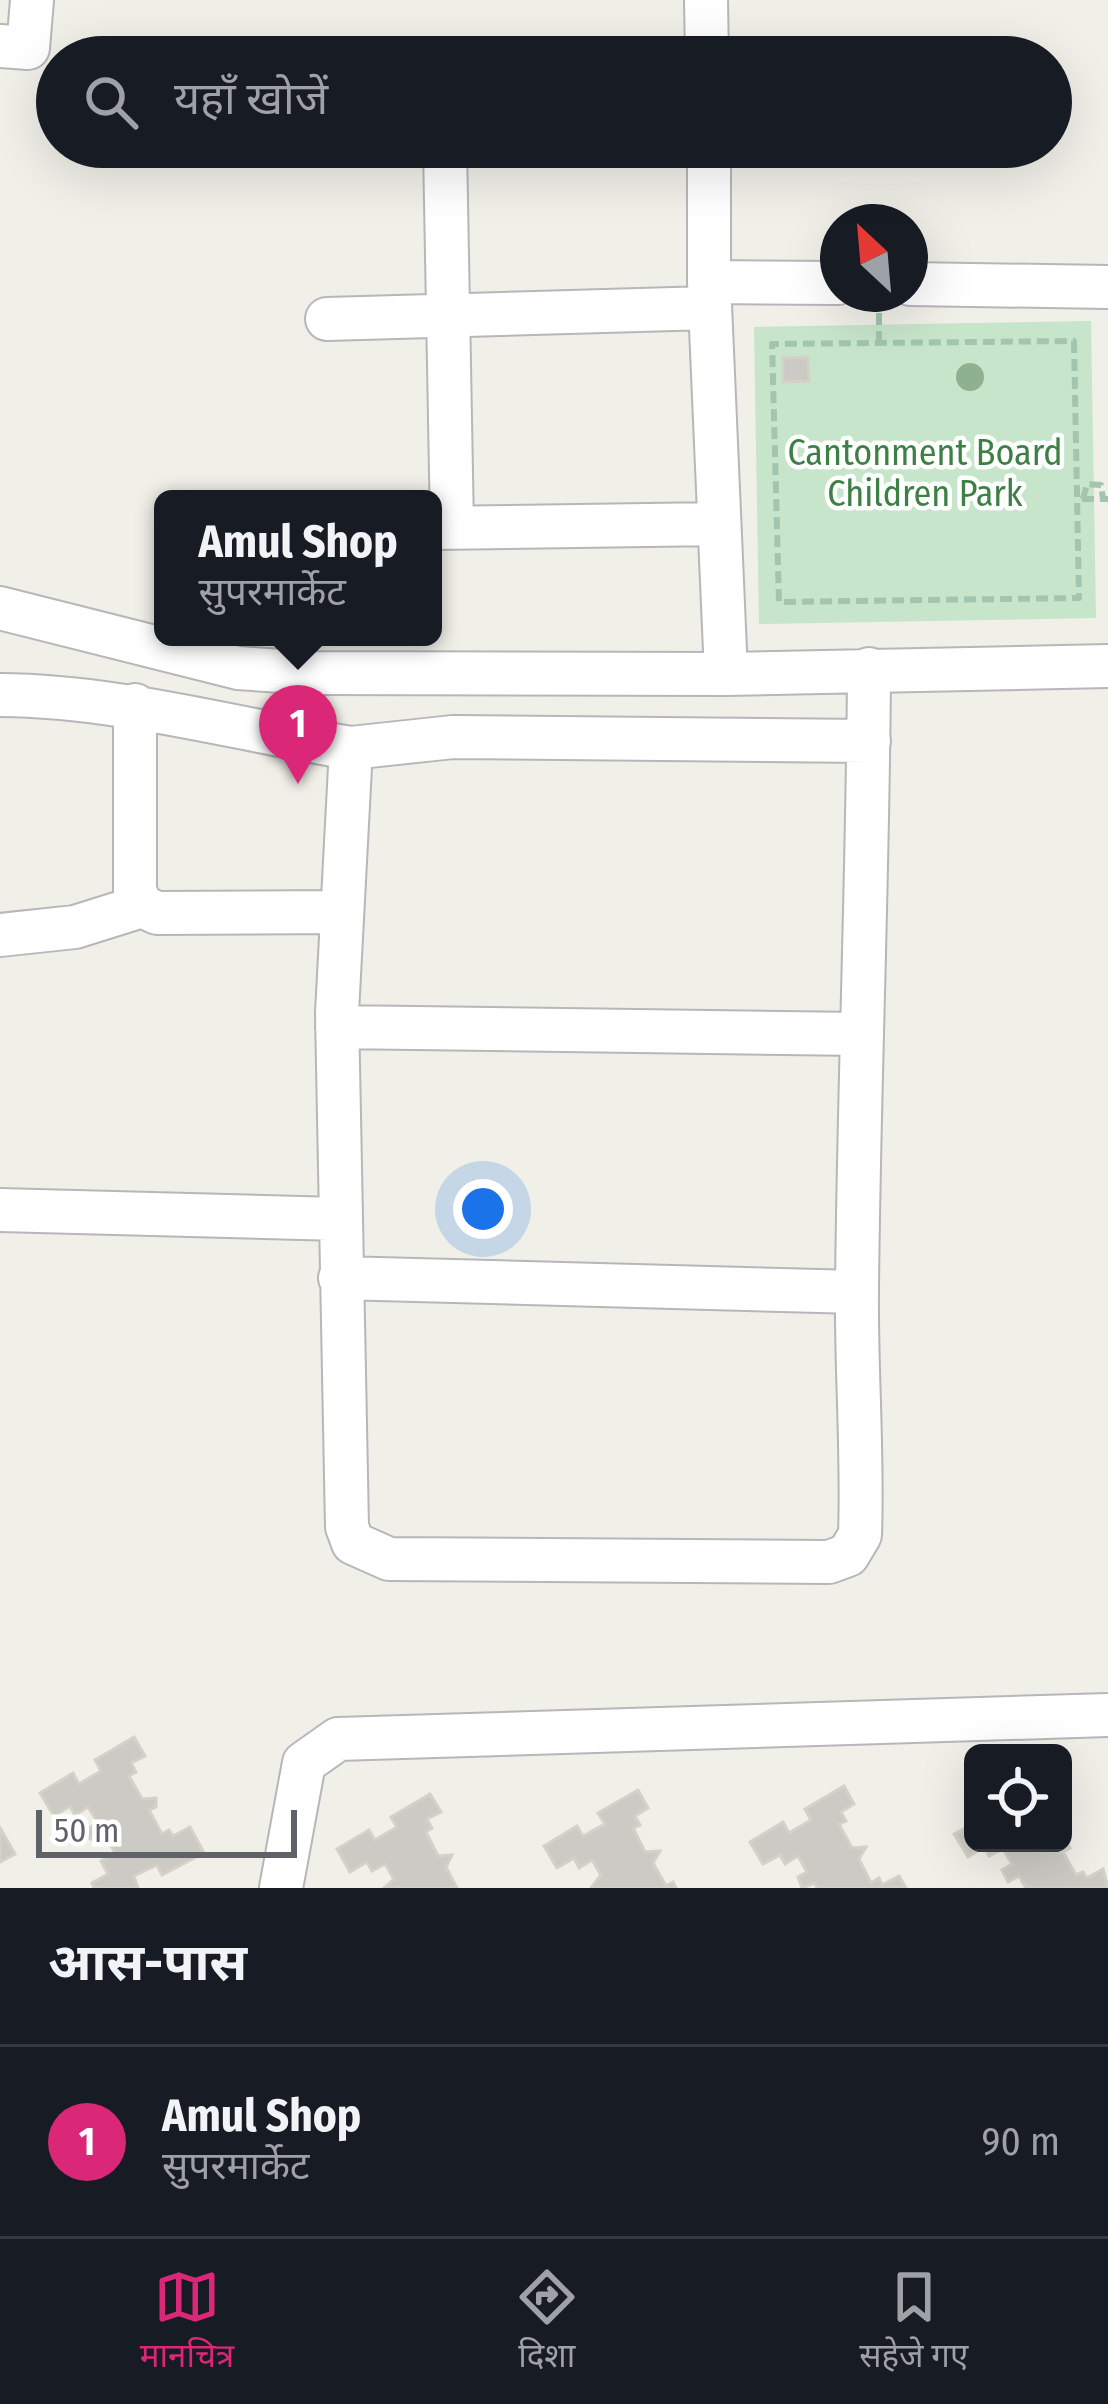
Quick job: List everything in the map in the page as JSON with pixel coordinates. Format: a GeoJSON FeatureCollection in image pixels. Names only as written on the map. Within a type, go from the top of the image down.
{"type":"FeatureCollection","features":[{"type":"Feature","properties":{"kind":"street"},"geometry":{"type":"LineString","coordinates":[[0,46],[28,48],[32,0]]}},
{"type":"Feature","properties":{"kind":"street"},"geometry":{"type":"LineString","coordinates":[[706,0],[707,36]]}},
{"type":"Feature","properties":{"kind":"street"},"geometry":{"type":"LineString","coordinates":[[445,168],[448,320],[442,528],[717,524]]}},
{"type":"Feature","properties":{"kind":"street"},"geometry":{"type":"LineString","coordinates":[[709,168],[709,295],[726,674]]}},
{"type":"Feature","properties":{"kind":"street"},"geometry":{"type":"LineString","coordinates":[[928,284],[1108,287]]}},
{"type":"Feature","properties":{"kind":"street"},"geometry":{"type":"LineString","coordinates":[[327,319],[448,320],[820,285]]}},
{"type":"Feature","properties":{"kind":"street"},"geometry":{"type":"LineString","coordinates":[[0,608],[238,668],[726,674],[1108,666]]}},
{"type":"Feature","properties":{"kind":"street"},"geometry":{"type":"LineString","coordinates":[[351,748],[338,1027],[347,1527],[353,1543],[389,1559],[830,1562],[848,1555],[860,1535],[861,1515],[857,1292],[869,668]]}},
{"type":"Feature","properties":{"kind":"street"},"geometry":{"type":"LineString","coordinates":[[0,695],[135,705],[198,722],[351,748],[453,737],[869,740]]}},
{"type":"Feature","properties":{"kind":"street"},"geometry":{"type":"LineString","coordinates":[[135,705],[135,892],[142,906],[158,913],[342,912]]}},
{"type":"Feature","properties":{"kind":"street"},"geometry":{"type":"LineString","coordinates":[[0,935],[75,927],[142,906]]}},
{"type":"Feature","properties":{"kind":"street"},"geometry":{"type":"LineString","coordinates":[[338,1027],[861,1034]]}},
{"type":"Feature","properties":{"kind":"street"},"geometry":{"type":"LineString","coordinates":[[0,1210],[339,1219]]}},
{"type":"Feature","properties":{"kind":"street"},"geometry":{"type":"LineString","coordinates":[[340,1278],[857,1292]]}},
{"type":"Feature","properties":{"kind":"street"},"geometry":{"type":"LineString","coordinates":[[281,1888],[304,1763],[338,1739],[1108,1715]]}},
{"type":"Feature","properties":{"kind":"path"},"geometry":{"type":"LineString","coordinates":[[879,312],[879,343]]}},
{"type":"Feature","properties":{"kind":"path"},"geometry":{"type":"LineString","coordinates":[[1074,341],[1079,598],[778,602],[772,344],[879,343],[1074,341]]}},
{"type":"Feature","properties":{"kind":"path"},"geometry":{"type":"LineString","coordinates":[[1087,484],[1101,485],[1106,499],[1080,499],[1087,484]]}},
{"type":"Feature","properties":{"kind":"green space","name":"Cantonment Board Children Park"},"geometry":{"type":"Polygon","coordinates":[[[1091,321],[1096,618],[759,624],[754,327],[1091,321]]]}},
{"type":"Feature","properties":{"kind":"building"},"geometry":{"type":"Polygon","coordinates":[[[808,357],[809,381],[783,382],[783,358],[808,357]]]}},
{"type":"Feature","properties":{"kind":"building"},"geometry":{"type":"Polygon","coordinates":[[[134,1737],[145,1756],[131,1763],[136,1772],[129,1776],[142,1799],[156,1798],[156,1807],[149,1810],[162,1834],[169,1830],[173,1836],[190,1827],[204,1853],[162,1875],[157,1865],[134,1876],[138,1888],[94,1888],[92,1883],[108,1874],[101,1861],[115,1853],[105,1835],[94,1841],[87,1836],[88,1828],[98,1823],[88,1807],[75,1815],[70,1806],[54,1816],[40,1793],[73,1773],[79,1784],[101,1771],[95,1760],[134,1737]]]}},
{"type":"Feature","properties":{"kind":"building"},"geometry":{"type":"Polygon","coordinates":[[[844,1786],[854,1804],[841,1812],[846,1821],[839,1824],[852,1848],[866,1847],[859,1859],[871,1883],[879,1878],[882,1885],[899,1876],[906,1888],[817,1888],[815,1883],[802,1888],[798,1877],[807,1872],[798,1856],[785,1864],[780,1855],[763,1864],[750,1842],[783,1822],[789,1833],[811,1820],[805,1809],[844,1786]]]}},
{"type":"Feature","properties":{"kind":"building"},"geometry":{"type":"Polygon","coordinates":[[[638,1790],[648,1808],[635,1816],[640,1825],[633,1828],[645,1852],[660,1851],[653,1863],[666,1886],[673,1882],[676,1888],[591,1888],[601,1875],[592,1860],[579,1868],[574,1858],[557,1868],[544,1846],[577,1826],[583,1836],[605,1824],[598,1813],[638,1790]]]}},
{"type":"Feature","properties":{"kind":"building"},"geometry":{"type":"Polygon","coordinates":[[[430,1794],[441,1812],[427,1819],[432,1828],[426,1832],[438,1856],[452,1855],[446,1867],[457,1888],[384,1888],[394,1879],[385,1864],[372,1871],[367,1862],[350,1872],[337,1849],[369,1830],[375,1840],[397,1827],[391,1817],[430,1794]]]}},
{"type":"Feature","properties":{"kind":"building"},"geometry":{"type":"Polygon","coordinates":[[[0,1828],[15,1854],[0,1862],[0,1828]]]}},
{"type":"Feature","properties":{"kind":"building"},"geometry":{"type":"Polygon","coordinates":[[[964,1829],[964,1850],[954,1834],[964,1829]]]}},
{"type":"Feature","properties":{"kind":"building"},"geometry":{"type":"Polygon","coordinates":[[[1005,1852],[1063,1852],[1076,1875],[1083,1872],[1087,1878],[1103,1869],[1108,1888],[1026,1888],[1019,1876],[1008,1882],[1002,1870],[1012,1864],[1005,1852]]]}},
{"type":"Feature","properties":{"kind":"place","name":"Amul Shop"},"geometry":{"type":"Point","coordinates":[298,784]}}]}
